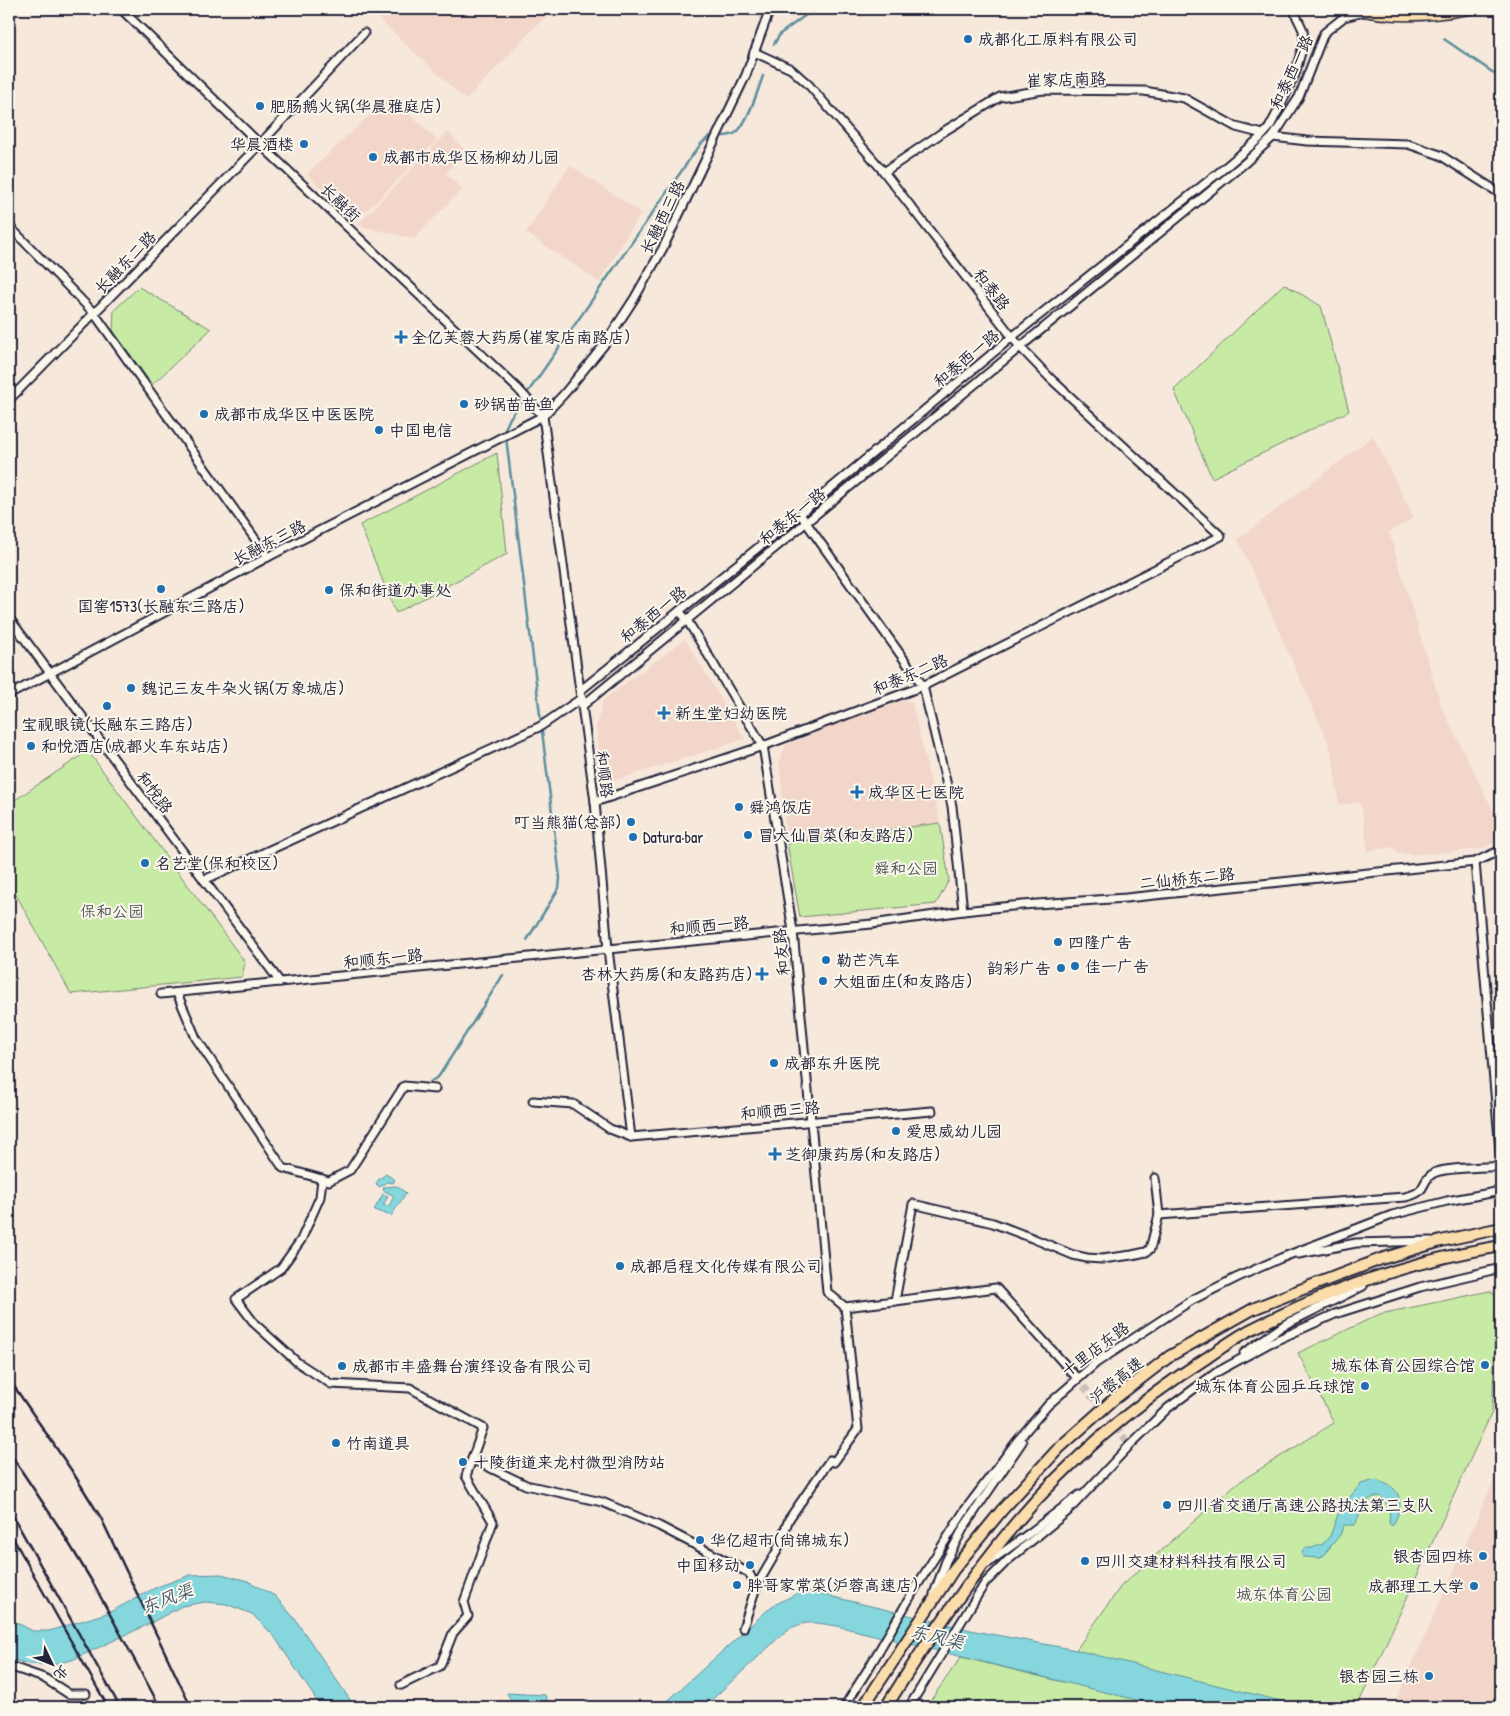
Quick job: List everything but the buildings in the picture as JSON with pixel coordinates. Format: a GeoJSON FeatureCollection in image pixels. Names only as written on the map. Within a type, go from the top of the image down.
{"type":"FeatureCollection","features":[{"type":"Feature","properties":{"kind":"highway","name":"沪蓉高速"},"geometry":{"type":"LineString","coordinates":[[863,1707],[954,1569],[1002,1510],[1059,1448],[1113,1400],[1170,1356],[1253,1309],[1381,1259],[1445,1240],[1501,1228]]}},
{"type":"Feature","properties":{"kind":"highway","name":"沪蓉高速"},"geometry":{"type":"LineString","coordinates":[[886,1707],[970,1581],[1016,1523],[1073,1462],[1125,1416],[1176,1377],[1246,1332],[1296,1308],[1395,1272],[1435,1260],[1501,1246]]}},
{"type":"Feature","properties":{"kind":"main road"},"geometry":{"type":"LineString","coordinates":[[1360,10],[1408,16],[1451,13],[1471,9]]}},
{"type":"Feature","properties":{"kind":"street","name":"长融街"},"geometry":{"type":"LineString","coordinates":[[121,9],[518,389],[543,416]]}},
{"type":"Feature","properties":{"kind":"street","name":"长融西三路"},"geometry":{"type":"LineString","coordinates":[[543,416],[564,394],[604,345],[634,299],[667,240],[746,75],[770,9]]}},
{"type":"Feature","properties":{"kind":"street","name":"和泰西一路"},"geometry":{"type":"LineString","coordinates":[[582,698],[679,611],[800,514],[1012,337],[1222,170],[1264,134],[1279,109],[1295,74],[1304,42],[1303,30],[1293,9]]}},
{"type":"Feature","properties":{"kind":"street","name":"和泰西一路"},"geometry":{"type":"LineString","coordinates":[[1020,347],[1246,162],[1273,137],[1299,97],[1324,33],[1344,17],[1360,10]]}},
{"type":"Feature","properties":{"kind":"street","name":"长融东二路"},"geometry":{"type":"LineString","coordinates":[[9,400],[260,144],[364,33]]}},
{"type":"Feature","properties":{"kind":"street","name":"和泰路"},"geometry":{"type":"LineString","coordinates":[[754,52],[791,69],[808,84],[884,172],[1020,347],[1050,378],[1221,536]]}},
{"type":"Feature","properties":{"kind":"street","name":"崔家店南路"},"geometry":{"type":"LineString","coordinates":[[884,172],[946,130],[1000,97],[1044,90],[1144,91],[1184,98],[1236,127],[1264,134]]}},
{"type":"Feature","properties":{"kind":"street"},"geometry":{"type":"LineString","coordinates":[[1273,137],[1306,141],[1408,144],[1440,155],[1501,194]]}},
{"type":"Feature","properties":{"kind":"street"},"geometry":{"type":"LineString","coordinates":[[9,226],[94,313],[268,557]]}},
{"type":"Feature","properties":{"kind":"street","name":"和泰东一路"},"geometry":{"type":"LineString","coordinates":[[582,698],[687,620],[1020,347]]}},
{"type":"Feature","properties":{"kind":"street","name":"长融东三路"},"geometry":{"type":"LineString","coordinates":[[9,695],[268,557],[543,416]]}},
{"type":"Feature","properties":{"kind":"street","name":"和顺路"},"geometry":{"type":"LineString","coordinates":[[543,416],[595,802],[608,948],[631,1137]]}},
{"type":"Feature","properties":{"kind":"street"},"geometry":{"type":"LineString","coordinates":[[800,514],[923,686],[952,806],[963,911]]}},
{"type":"Feature","properties":{"kind":"street","name":"和泰东二路"},"geometry":{"type":"LineString","coordinates":[[595,802],[763,746],[923,686],[1221,536]]}},
{"type":"Feature","properties":{"kind":"street","name":"和友路"},"geometry":{"type":"LineString","coordinates":[[679,611],[687,620],[763,746],[793,931],[827,1292],[846,1307]]}},
{"type":"Feature","properties":{"kind":"street","name":"和悦路"},"geometry":{"type":"LineString","coordinates":[[9,618],[280,982]]}},
{"type":"Feature","properties":{"kind":"street"},"geometry":{"type":"LineString","coordinates":[[204,880],[541,726],[582,698]]}},
{"type":"Feature","properties":{"kind":"street","name":"二仙桥东二路"},"geometry":{"type":"LineString","coordinates":[[872,924],[963,911],[1126,898],[1476,862],[1501,850]]}},
{"type":"Feature","properties":{"kind":"street"},"geometry":{"type":"LineString","coordinates":[[1476,862],[1501,1162]]}},
{"type":"Feature","properties":{"kind":"street","name":"和顺西一路"},"geometry":{"type":"LineString","coordinates":[[608,948],[872,924]]}},
{"type":"Feature","properties":{"kind":"street","name":"和顺东一路"},"geometry":{"type":"LineString","coordinates":[[161,994],[608,948]]}},
{"type":"Feature","properties":{"kind":"street"},"geometry":{"type":"LineString","coordinates":[[177,993],[196,1038],[283,1168],[329,1181],[350,1170],[404,1086],[434,1089]]}},
{"type":"Feature","properties":{"kind":"street"},"geometry":{"type":"LineString","coordinates":[[533,1101],[573,1104],[610,1129],[631,1137]]}},
{"type":"Feature","properties":{"kind":"street","name":"和顺西三路"},"geometry":{"type":"LineString","coordinates":[[631,1137],[932,1111]]}},
{"type":"Feature","properties":{"kind":"street"},"geometry":{"type":"LineString","coordinates":[[1159,1216],[1404,1197],[1416,1195],[1428,1178],[1438,1172],[1501,1166]]}},
{"type":"Feature","properties":{"kind":"street"},"geometry":{"type":"LineString","coordinates":[[895,1301],[912,1204],[993,1223],[1073,1255],[1102,1259],[1132,1255],[1146,1252],[1150,1249],[1159,1216],[1156,1178]]}},
{"type":"Feature","properties":{"kind":"street"},"geometry":{"type":"LineString","coordinates":[[322,1179],[320,1197],[301,1240],[281,1268],[236,1299],[255,1324],[297,1362],[331,1384],[410,1388],[483,1428],[466,1476],[493,1522],[464,1602],[468,1616],[453,1633],[440,1666],[401,1685]]}},
{"type":"Feature","properties":{"kind":"street","name":"十里店东路"},"geometry":{"type":"LineString","coordinates":[[844,1707],[965,1510],[1017,1441],[1048,1405],[1077,1378],[1103,1358],[1192,1300],[1236,1278],[1392,1215],[1447,1201],[1501,1191]]}},
{"type":"Feature","properties":{"kind":"street"},"geometry":{"type":"LineString","coordinates":[[1277,1260],[1356,1243],[1445,1240]]}},
{"type":"Feature","properties":{"kind":"street"},"geometry":{"type":"LineString","coordinates":[[1217,1372],[1270,1343],[1334,1314],[1420,1287],[1501,1268]]}},
{"type":"Feature","properties":{"kind":"street"},"geometry":{"type":"LineString","coordinates":[[909,1707],[985,1583],[1007,1561],[1062,1517],[1168,1408],[1284,1325],[1395,1272]]}},
{"type":"Feature","properties":{"kind":"street"},"geometry":{"type":"LineString","coordinates":[[743,1628],[756,1587],[777,1551],[789,1519],[830,1460],[834,1462],[858,1429],[846,1307],[996,1288],[1077,1378]]}},
{"type":"Feature","properties":{"kind":"street"},"geometry":{"type":"LineString","coordinates":[[928,1610],[946,1562],[964,1527],[1048,1405]]}},
{"type":"Feature","properties":{"kind":"street"},"geometry":{"type":"LineString","coordinates":[[472,1459],[526,1484],[602,1502],[659,1526],[749,1573],[756,1587]]}},
{"type":"Feature","properties":{"kind":"street"},"geometry":{"type":"LineString","coordinates":[[978,1571],[1031,1532],[1105,1473]]}},
{"type":"Feature","properties":{"kind":"street"},"geometry":{"type":"LineString","coordinates":[[9,1666],[44,1678],[69,1694],[86,1694]]}},
{"type":"Feature","properties":{"kind":"shaded area"},"geometry":{"type":"Polygon","coordinates":[[[368,9],[552,9],[466,100],[368,9]]]}},
{"type":"Feature","properties":{"kind":"shaded area","name":"成都市成华区杨柳幼儿园"},"geometry":{"type":"Polygon","coordinates":[[[390,96],[437,140],[378,200],[354,220],[307,174],[390,96]]]}},
{"type":"Feature","properties":{"kind":"shaded area"},"geometry":{"type":"Polygon","coordinates":[[[448,132],[466,151],[446,173],[462,189],[414,239],[357,225],[448,132]]]}},
{"type":"Feature","properties":{"kind":"shaded area"},"geometry":{"type":"Polygon","coordinates":[[[570,165],[641,213],[599,282],[526,233],[570,165]]]}},
{"type":"Feature","properties":{"kind":"shaded area"},"geometry":{"type":"Polygon","coordinates":[[[1373,436],[1414,518],[1389,532],[1442,708],[1501,826],[1501,841],[1480,849],[1426,854],[1398,854],[1393,847],[1368,851],[1362,810],[1359,802],[1339,805],[1332,753],[1328,742],[1238,539],[1373,436]]]}},
{"type":"Feature","properties":{"kind":"shaded area","name":"新生堂妇幼医院"},"geometry":{"type":"Polygon","coordinates":[[[685,639],[745,739],[604,784],[596,726],[603,700],[685,639]]]}},
{"type":"Feature","properties":{"kind":"shaded area","name":"成华区七医院"},"geometry":{"type":"Polygon","coordinates":[[[899,698],[912,703],[940,823],[787,843],[779,761],[786,745],[899,698]]]}},
{"type":"Feature","properties":{"kind":"shaded area","name":"成都理工大学"},"geometry":{"type":"Polygon","coordinates":[[[1501,1465],[1501,1707],[1393,1707],[1501,1465]]]}},
{"type":"Feature","properties":{"kind":"green space"},"geometry":{"type":"Polygon","coordinates":[[[1284,284],[1321,306],[1349,411],[1212,478],[1174,390],[1284,284]]]}},
{"type":"Feature","properties":{"kind":"green space"},"geometry":{"type":"Polygon","coordinates":[[[139,287],[211,329],[152,385],[113,330],[114,310],[139,287]]]}},
{"type":"Feature","properties":{"kind":"green space"},"geometry":{"type":"Polygon","coordinates":[[[497,453],[507,554],[396,613],[360,525],[497,453]]]}},
{"type":"Feature","properties":{"kind":"green space","name":"保和公园"},"geometry":{"type":"Polygon","coordinates":[[[88,751],[245,962],[242,977],[71,994],[9,882],[9,804],[88,751]]]}},
{"type":"Feature","properties":{"kind":"green space","name":"舜和公园"},"geometry":{"type":"Polygon","coordinates":[[[940,823],[949,880],[936,904],[800,917],[787,843],[940,823]]]}},
{"type":"Feature","properties":{"kind":"green space","name":"城东体育公园"},"geometry":{"type":"Polygon","coordinates":[[[1490,1291],[1497,1296],[1492,1412],[1357,1707],[926,1707],[961,1657],[1063,1682],[1076,1650],[1121,1586],[1236,1484],[1334,1423],[1298,1353],[1380,1314],[1490,1291]]]}},
{"type":"Feature","properties":{"kind":"water"},"geometry":{"type":"Polygon","coordinates":[[[386,1174],[395,1180],[393,1183],[387,1182],[380,1187],[376,1184],[386,1174]]]}},
{"type":"Feature","properties":{"kind":"water"},"geometry":{"type":"Polygon","coordinates":[[[397,1186],[406,1193],[391,1216],[374,1210],[383,1194],[388,1196],[383,1205],[389,1206],[394,1196],[383,1190],[384,1187],[397,1186]]]}},
{"type":"Feature","properties":{"kind":"water"},"geometry":{"type":"Polygon","coordinates":[[[1376,1480],[1392,1488],[1399,1497],[1397,1518],[1392,1526],[1389,1523],[1390,1515],[1387,1505],[1380,1496],[1374,1497],[1369,1499],[1363,1506],[1355,1525],[1344,1525],[1340,1535],[1321,1558],[1303,1557],[1302,1552],[1304,1548],[1312,1548],[1323,1544],[1330,1536],[1339,1512],[1361,1484],[1376,1480]]]}},
{"type":"Feature","properties":{"kind":"water","name":"东风渠"},"geometry":{"type":"Polygon","coordinates":[[[221,1574],[248,1581],[275,1596],[295,1619],[355,1707],[321,1707],[274,1636],[252,1614],[226,1604],[205,1602],[182,1606],[149,1624],[72,1660],[50,1665],[29,1664],[9,1659],[9,1619],[33,1631],[49,1631],[110,1612],[157,1587],[190,1575],[221,1574]]]}},
{"type":"Feature","properties":{"kind":"water","name":"东风渠"},"geometry":{"type":"Polygon","coordinates":[[[804,1590],[975,1631],[1076,1650],[1305,1707],[1165,1707],[837,1626],[805,1623],[786,1631],[704,1707],[661,1707],[772,1606],[804,1590]]]}},
{"type":"Feature","properties":{"kind":"water"},"geometry":{"type":"Polygon","coordinates":[[[507,1693],[545,1695],[550,1707],[514,1707],[507,1693]]]}},
{"type":"Feature","properties":{"kind":"water"},"geometry":{"type":"Polygon","coordinates":[[[980,1701],[988,1707],[952,1707],[956,1705],[980,1701]]]}},
{"type":"Feature","properties":{"kind":"waterway"},"geometry":{"type":"LineString","coordinates":[[774,44],[780,34],[814,9]]}},
{"type":"Feature","properties":{"kind":"waterway"},"geometry":{"type":"LineString","coordinates":[[1444,39],[1501,78]]}},
{"type":"Feature","properties":{"kind":"waterway"},"geometry":{"type":"LineString","coordinates":[[722,136],[734,134],[741,127],[763,76]]}},
{"type":"Feature","properties":{"kind":"waterway"},"geometry":{"type":"LineString","coordinates":[[527,940],[559,888],[560,878],[505,429],[510,418],[694,153],[710,136]]}},
{"type":"Feature","properties":{"kind":"waterway"},"geometry":{"type":"LineString","coordinates":[[430,1082],[439,1076],[503,975]]}},
{"type":"Feature","properties":{"kind":"tunnel"},"geometry":{"type":"LineString","coordinates":[[1077,1378],[1130,1445]]}},
{"type":"Feature","properties":{"kind":"railway"},"geometry":{"type":"LineString","coordinates":[[9,1379],[72,1471],[101,1518],[191,1707]]}},
{"type":"Feature","properties":{"kind":"railway"},"geometry":{"type":"LineString","coordinates":[[9,1452],[59,1527],[93,1583],[160,1707]]}},
{"type":"Feature","properties":{"kind":"railway"},"geometry":{"type":"LineString","coordinates":[[9,1509],[120,1707]]}},
{"type":"Feature","properties":{"kind":"railway"},"geometry":{"type":"LineString","coordinates":[[9,1531],[108,1707]]}},
{"type":"Feature","properties":{"kind":"place","name":"成都化工原料有限公司"},"geometry":{"type":"Point","coordinates":[968,39]}},
{"type":"Feature","properties":{"kind":"place","name":"肥肠鹅火锅(华晨雅庭店)"},"geometry":{"type":"Point","coordinates":[260,106]}},
{"type":"Feature","properties":{"kind":"place","name":"华晨酒楼"},"geometry":{"type":"Point","coordinates":[304,144]}},
{"type":"Feature","properties":{"kind":"place","name":"成都市成华区杨柳幼儿园"},"geometry":{"type":"Point","coordinates":[373,157]}},
{"type":"Feature","properties":{"kind":"place","name":"全亿芙蓉大药房(崔家店南路店)"},"geometry":{"type":"Point","coordinates":[401,337]}},
{"type":"Feature","properties":{"kind":"place","name":"砂锅苗苗鱼"},"geometry":{"type":"Point","coordinates":[464,404]}},
{"type":"Feature","properties":{"kind":"place","name":"成都市成华区中医医院"},"geometry":{"type":"Point","coordinates":[204,414]}},
{"type":"Feature","properties":{"kind":"place","name":"中国电信"},"geometry":{"type":"Point","coordinates":[379,430]}},
{"type":"Feature","properties":{"kind":"place","name":"国窖1573(长融东三路店)"},"geometry":{"type":"Point","coordinates":[161,589]}},
{"type":"Feature","properties":{"kind":"place","name":"保和街道办事处"},"geometry":{"type":"Point","coordinates":[329,590]}},
{"type":"Feature","properties":{"kind":"place","name":"魏记三友牛杂火锅(万象城店)"},"geometry":{"type":"Point","coordinates":[131,688]}},
{"type":"Feature","properties":{"kind":"place","name":"宝视眼镜(长融东三路店)"},"geometry":{"type":"Point","coordinates":[107,706]}},
{"type":"Feature","properties":{"kind":"place","name":"新生堂妇幼医院"},"geometry":{"type":"Point","coordinates":[664,713]}},
{"type":"Feature","properties":{"kind":"place","name":"和悦酒店(成都火车东站店)"},"geometry":{"type":"Point","coordinates":[31,746]}},
{"type":"Feature","properties":{"kind":"place","name":"成华区七医院"},"geometry":{"type":"Point","coordinates":[857,792]}},
{"type":"Feature","properties":{"kind":"place","name":"舜鸿饭店"},"geometry":{"type":"Point","coordinates":[739,807]}},
{"type":"Feature","properties":{"kind":"place","name":"叮当熊猫(总部)"},"geometry":{"type":"Point","coordinates":[631,822]}},
{"type":"Feature","properties":{"kind":"place","name":"冒大仙冒菜(和友路店)"},"geometry":{"type":"Point","coordinates":[748,835]}},
{"type":"Feature","properties":{"kind":"place","name":"Datura·bar"},"geometry":{"type":"Point","coordinates":[633,837]}},
{"type":"Feature","properties":{"kind":"place","name":"名艺堂(保和校区)"},"geometry":{"type":"Point","coordinates":[145,863]}},
{"type":"Feature","properties":{"kind":"place","name":"四隆广告"},"geometry":{"type":"Point","coordinates":[1058,942]}},
{"type":"Feature","properties":{"kind":"place","name":"勒芒汽车"},"geometry":{"type":"Point","coordinates":[826,960]}},
{"type":"Feature","properties":{"kind":"place","name":"佳一广告"},"geometry":{"type":"Point","coordinates":[1075,966]}},
{"type":"Feature","properties":{"kind":"place","name":"韵彩广告"},"geometry":{"type":"Point","coordinates":[1061,968]}},
{"type":"Feature","properties":{"kind":"place","name":"杏林大药房(和友路药店)"},"geometry":{"type":"Point","coordinates":[762,974]}},
{"type":"Feature","properties":{"kind":"place","name":"大姐面庄(和友路店)"},"geometry":{"type":"Point","coordinates":[823,981]}},
{"type":"Feature","properties":{"kind":"place","name":"成都东升医院"},"geometry":{"type":"Point","coordinates":[774,1063]}},
{"type":"Feature","properties":{"kind":"place","name":"爱思威幼儿园"},"geometry":{"type":"Point","coordinates":[896,1131]}},
{"type":"Feature","properties":{"kind":"place","name":"芝御康药房(和友路店)"},"geometry":{"type":"Point","coordinates":[775,1154]}},
{"type":"Feature","properties":{"kind":"place","name":"成都启程文化传媒有限公司"},"geometry":{"type":"Point","coordinates":[620,1266]}},
{"type":"Feature","properties":{"kind":"place","name":"城东体育公园综合馆"},"geometry":{"type":"Point","coordinates":[1485,1365]}},
{"type":"Feature","properties":{"kind":"place","name":"成都市丰盛舞台演绎设备有限公司"},"geometry":{"type":"Point","coordinates":[342,1366]}},
{"type":"Feature","properties":{"kind":"place","name":"城东体育公园乒乓球馆"},"geometry":{"type":"Point","coordinates":[1365,1386]}},
{"type":"Feature","properties":{"kind":"place","name":"竹南道具"},"geometry":{"type":"Point","coordinates":[336,1443]}},
{"type":"Feature","properties":{"kind":"place","name":"十陵街道来龙村微型消防站"},"geometry":{"type":"Point","coordinates":[463,1462]}},
{"type":"Feature","properties":{"kind":"place","name":"四川省交通厅高速公路执法第三支队"},"geometry":{"type":"Point","coordinates":[1167,1505]}},
{"type":"Feature","properties":{"kind":"place","name":"华亿超市(尚锦城东)"},"geometry":{"type":"Point","coordinates":[700,1540]}},
{"type":"Feature","properties":{"kind":"place","name":"银杏园四栋"},"geometry":{"type":"Point","coordinates":[1483,1556]}},
{"type":"Feature","properties":{"kind":"place","name":"四川交建材料科技有限公司"},"geometry":{"type":"Point","coordinates":[1085,1561]}},
{"type":"Feature","properties":{"kind":"place","name":"中国移动"},"geometry":{"type":"Point","coordinates":[750,1565]}},
{"type":"Feature","properties":{"kind":"place","name":"胖哥家常菜(沪蓉高速店)"},"geometry":{"type":"Point","coordinates":[737,1585]}},
{"type":"Feature","properties":{"kind":"place","name":"成都理工大学"},"geometry":{"type":"Point","coordinates":[1474,1586]}},
{"type":"Feature","properties":{"kind":"place","name":"银杏园三栋"},"geometry":{"type":"Point","coordinates":[1429,1676]}}]}
